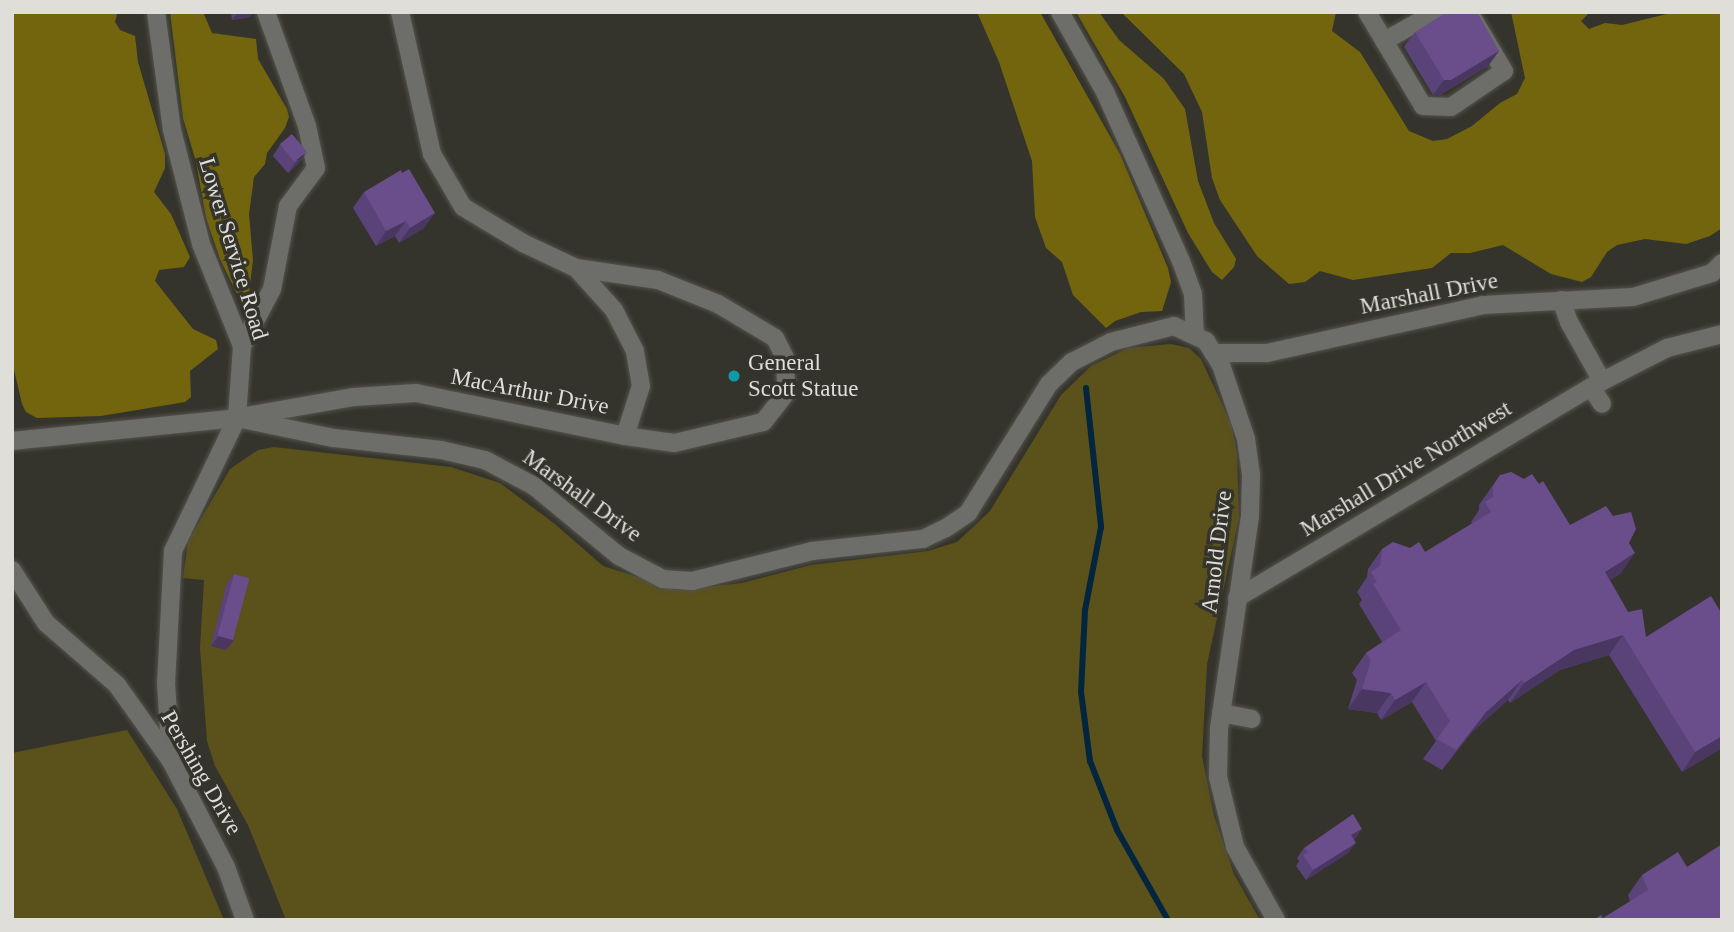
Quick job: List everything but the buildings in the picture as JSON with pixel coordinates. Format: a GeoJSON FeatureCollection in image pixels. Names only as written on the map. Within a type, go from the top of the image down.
{"type":"FeatureCollection","features":[{"type":"Feature","properties":{"kind":"street","name":"Lower Service Road"},"geometry":{"type":"LineString","coordinates":[[156,12],[172,130],[198,231],[242,346],[237,418]]}},
{"type":"Feature","properties":{"kind":"street"},"geometry":{"type":"LineString","coordinates":[[242,346],[272,289],[288,206],[316,168],[307,126],[266,12]]}},
{"type":"Feature","properties":{"kind":"street","name":"MacArthur Drive"},"geometry":{"type":"LineString","coordinates":[[237,418],[354,397],[416,393],[625,436],[640,386],[635,351],[614,310],[576,268],[523,243],[463,206],[432,154],[400,12]]}},
{"type":"Feature","properties":{"kind":"street"},"geometry":{"type":"LineString","coordinates":[[1060,12],[1105,92],[1181,261],[1193,294],[1195,336]]}},
{"type":"Feature","properties":{"kind":"street"},"geometry":{"type":"LineString","coordinates":[[1367,12],[1423,106],[1451,107],[1504,71],[1469,12]]}},
{"type":"Feature","properties":{"kind":"street"},"geometry":{"type":"LineString","coordinates":[[1384,41],[1436,12]]}},
{"type":"Feature","properties":{"kind":"street","name":"Marshall Drive"},"geometry":{"type":"LineString","coordinates":[[1213,353],[1267,353],[1483,305],[1633,297],[1712,273],[1722,263]]}},
{"type":"Feature","properties":{"kind":"street"},"geometry":{"type":"LineString","coordinates":[[576,268],[658,280],[718,304],[775,338],[785,358],[786,393],[764,422],[674,443],[625,436]]}},
{"type":"Feature","properties":{"kind":"street"},"geometry":{"type":"LineString","coordinates":[[1561,300],[1597,384],[1602,404]]}},
{"type":"Feature","properties":{"kind":"street","name":"Marshall Drive"},"geometry":{"type":"LineString","coordinates":[[12,442],[237,418],[334,439],[441,450],[485,460],[534,486],[619,556],[663,579],[692,581],[812,551],[923,539],[946,528],[968,513],[1049,384],[1072,362],[1111,342],[1174,326],[1195,336]]}},
{"type":"Feature","properties":{"kind":"street"},"geometry":{"type":"LineString","coordinates":[[1597,384],[1645,368],[1667,348],[1722,334]]}},
{"type":"Feature","properties":{"kind":"street","name":"Arnold Drive"},"geometry":{"type":"LineString","coordinates":[[1195,336],[1206,341],[1221,365],[1246,439],[1251,475],[1250,516],[1221,713],[1217,777],[1235,847],[1276,920]]}},
{"type":"Feature","properties":{"kind":"street","name":"Marshall Drive Northwest"},"geometry":{"type":"LineString","coordinates":[[1237,598],[1597,384]]}},
{"type":"Feature","properties":{"kind":"street"},"geometry":{"type":"LineString","coordinates":[[171,761],[166,683],[173,551],[237,418]]}},
{"type":"Feature","properties":{"kind":"street","name":"Pershing Drive"},"geometry":{"type":"LineString","coordinates":[[14,579],[46,623],[117,685],[171,761],[226,867],[245,920]]}},
{"type":"Feature","properties":{"kind":"street"},"geometry":{"type":"LineString","coordinates":[[1221,713],[1251,719]]}},
{"type":"Feature","properties":{"kind":"shaded area"},"geometry":{"type":"Polygon","coordinates":[[[12,12],[123,12],[117,14],[115,22],[120,30],[135,36],[138,62],[165,154],[165,168],[154,192],[171,214],[190,257],[184,267],[159,270],[155,281],[193,329],[216,340],[218,349],[190,371],[191,397],[185,402],[101,416],[37,418],[26,412],[22,404],[12,361],[12,12]]]}},
{"type":"Feature","properties":{"kind":"shaded area"},"geometry":{"type":"Polygon","coordinates":[[[170,12],[203,12],[212,33],[256,39],[258,59],[287,109],[289,117],[285,128],[267,153],[265,164],[254,177],[249,214],[253,260],[249,294],[242,298],[238,296],[220,259],[206,218],[196,162],[183,118],[170,12]]]}},
{"type":"Feature","properties":{"kind":"shaded area"},"geometry":{"type":"Polygon","coordinates":[[[977,12],[1040,12],[1120,154],[1168,268],[1171,282],[1162,311],[1141,312],[1115,321],[1106,328],[1073,295],[1062,262],[1046,248],[1035,217],[1032,161],[999,62],[977,12]]]}},
{"type":"Feature","properties":{"kind":"shaded area"},"geometry":{"type":"Polygon","coordinates":[[[1076,12],[1099,12],[1119,40],[1164,79],[1185,109],[1198,181],[1214,223],[1236,259],[1234,267],[1222,280],[1212,272],[1188,233],[1125,97],[1076,12]]]}},
{"type":"Feature","properties":{"kind":"shaded area"},"geometry":{"type":"Polygon","coordinates":[[[1121,12],[1336,12],[1332,31],[1360,52],[1409,131],[1433,141],[1447,139],[1472,126],[1500,103],[1517,94],[1525,78],[1511,12],[1590,12],[1581,21],[1589,29],[1605,23],[1622,25],[1675,12],[1722,12],[1722,228],[1710,236],[1686,244],[1645,239],[1617,245],[1607,252],[1591,277],[1582,282],[1551,274],[1503,245],[1470,253],[1451,253],[1432,268],[1353,280],[1320,271],[1305,282],[1289,284],[1257,256],[1220,200],[1212,178],[1202,112],[1184,74],[1121,12]]]}},
{"type":"Feature","properties":{"kind":"shaded area"},"geometry":{"type":"Polygon","coordinates":[[[1171,344],[1189,348],[1201,359],[1231,423],[1237,453],[1239,518],[1207,664],[1202,756],[1214,816],[1234,874],[1260,920],[286,920],[248,825],[215,766],[207,741],[200,648],[204,580],[183,578],[188,541],[230,469],[258,450],[274,447],[451,467],[500,483],[555,524],[603,566],[679,590],[742,583],[811,565],[928,551],[957,542],[990,511],[1061,395],[1091,366],[1128,348],[1171,344]]]}},
{"type":"Feature","properties":{"kind":"shaded area"},"geometry":{"type":"Polygon","coordinates":[[[127,730],[177,809],[224,920],[12,920],[12,753],[127,730]]]}},
{"type":"Feature","properties":{"kind":"waterway"},"geometry":{"type":"LineString","coordinates":[[1086,388],[1101,527],[1085,610],[1081,692],[1090,761],[1117,830],[1168,920]]}},
{"type":"Feature","properties":{"kind":"place","name":"General Scott Statue"},"geometry":{"type":"Point","coordinates":[734,376]}}]}
